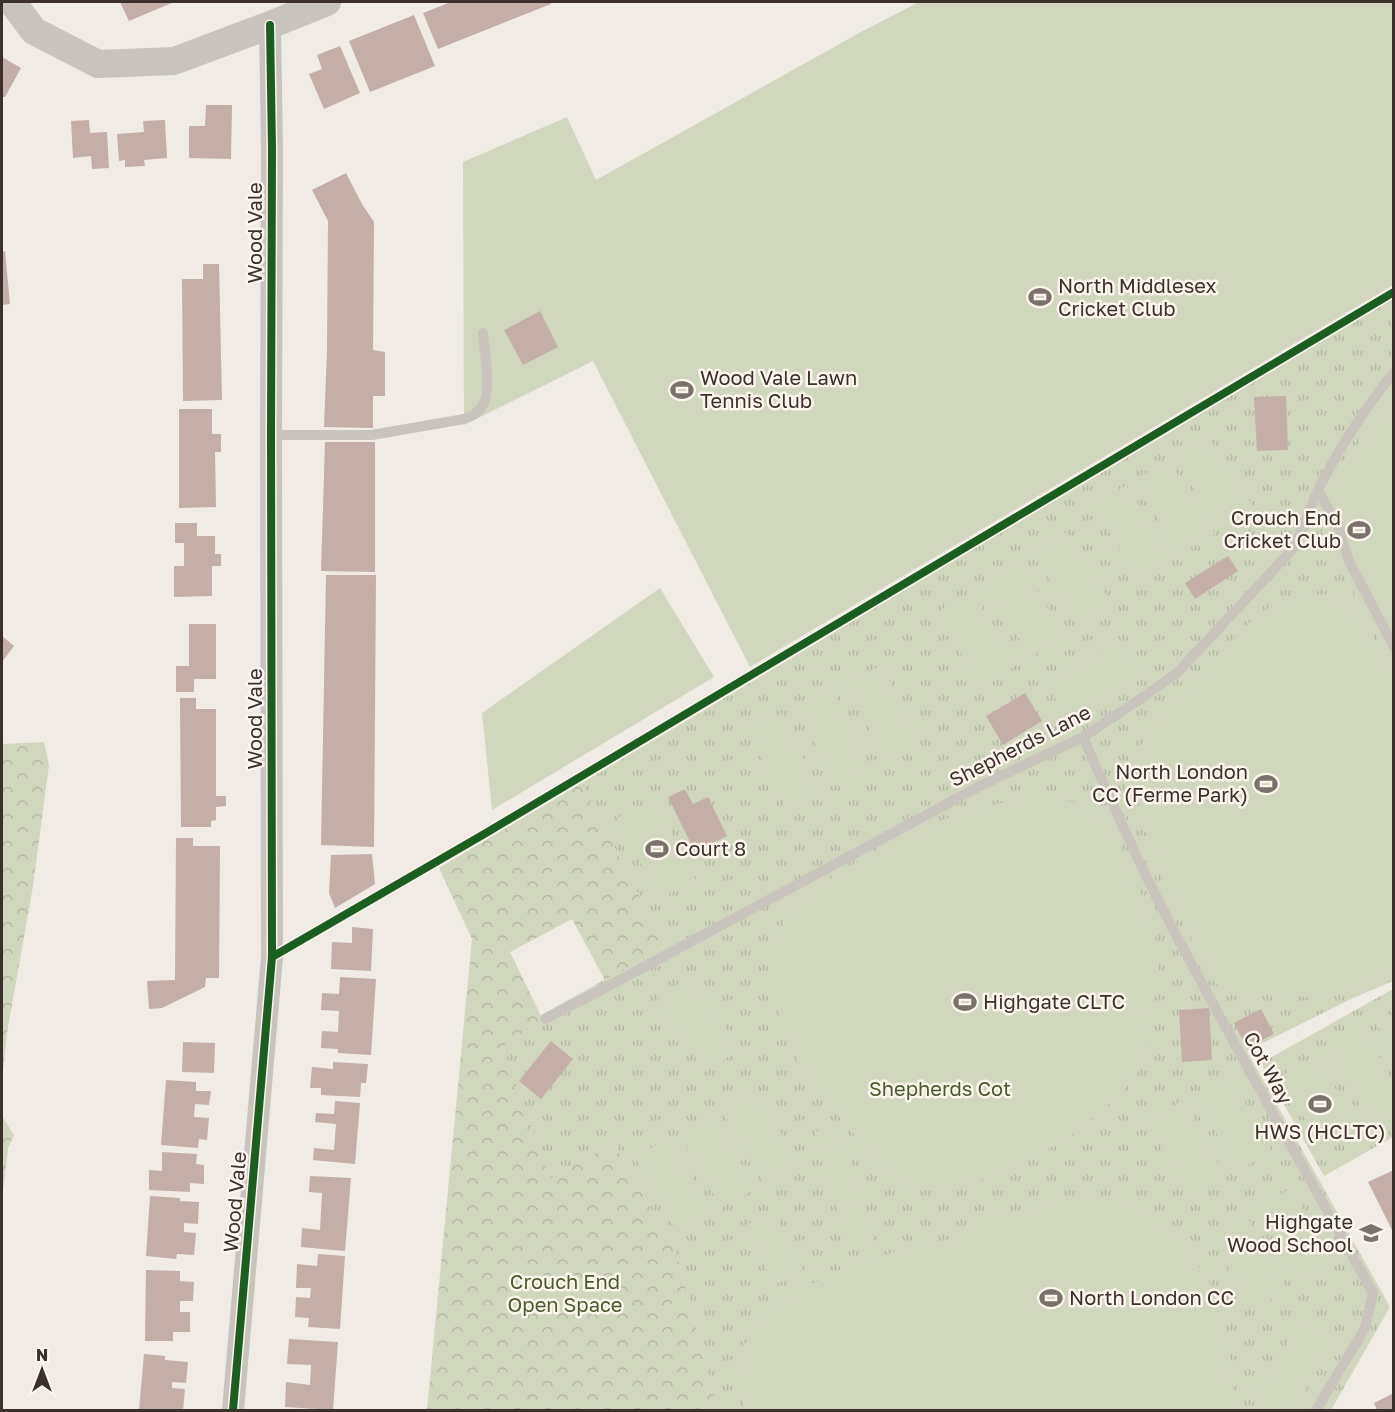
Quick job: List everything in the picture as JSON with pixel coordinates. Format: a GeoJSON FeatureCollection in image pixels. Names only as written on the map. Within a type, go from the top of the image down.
{"type":"FeatureCollection","features":[{"type":"Feature","properties":{"kind":"street"},"geometry":{"type":"LineString","coordinates":[[12,2],[34,31],[98,64],[174,61],[270,26],[327,2]]}},
{"type":"Feature","properties":{"kind":"street","name":"Wood Vale"},"geometry":{"type":"LineString","coordinates":[[233,1410],[272,957],[270,26]]}},
{"type":"Feature","properties":{"kind":"lane"},"geometry":{"type":"LineString","coordinates":[[271,435],[372,435],[464,419],[474,415],[483,407],[486,399],[487,374],[483,333]]}},
{"type":"Feature","properties":{"kind":"lane","name":"Shepherds Lane"},"geometry":{"type":"LineString","coordinates":[[545,1019],[982,785],[1083,737],[1177,673],[1291,551],[1299,539],[1318,490],[1332,463],[1394,372]]}},
{"type":"Feature","properties":{"kind":"lane"},"geometry":{"type":"LineString","coordinates":[[1318,490],[1337,525],[1349,561],[1394,647]]}},
{"type":"Feature","properties":{"kind":"lane","name":"Cot Way"},"geometry":{"type":"LineString","coordinates":[[1083,737],[1159,901],[1239,1052],[1373,1293],[1365,1328],[1316,1410]]}},
{"type":"Feature","properties":{"kind":"green space","name":"North Middlesex Cricket Club"},"geometry":{"type":"Polygon","coordinates":[[[919,2],[1393,2],[1393,285],[750,667],[593,361],[464,425],[463,162],[567,117],[596,180],[919,2]]]}},
{"type":"Feature","properties":{"kind":"green space","name":"Shepherds Cot"},"geometry":{"type":"Polygon","coordinates":[[[1393,299],[1393,394],[1317,503],[1317,515],[1325,529],[1322,532],[1393,667],[1393,981],[1351,999],[1247,1051],[1390,1307],[1331,1410],[719,1410],[677,1254],[614,1143],[550,1178],[503,1047],[544,1022],[541,1015],[665,946],[582,783],[1393,299]]]}},
{"type":"Feature","properties":{"kind":"green space","name":"Crouch End Cricket Club"},"geometry":{"type":"Polygon","coordinates":[[[1393,394],[1393,667],[1322,532],[1325,528],[1317,515],[1317,503],[1393,394]]]}},
{"type":"Feature","properties":{"kind":"green space"},"geometry":{"type":"Polygon","coordinates":[[[1207,435],[1254,508],[1220,529],[1174,456],[1207,435]]]}},
{"type":"Feature","properties":{"kind":"green space"},"geometry":{"type":"Polygon","coordinates":[[[1168,459],[1215,533],[1181,554],[1134,480],[1168,459]]]}},
{"type":"Feature","properties":{"kind":"green space"},"geometry":{"type":"Polygon","coordinates":[[[1126,485],[1173,558],[1139,580],[1093,506],[1126,485]]]}},
{"type":"Feature","properties":{"kind":"green space"},"geometry":{"type":"Polygon","coordinates":[[[1066,532],[1113,605],[1079,626],[1032,553],[1066,532]]]}},
{"type":"Feature","properties":{"kind":"green space"},"geometry":{"type":"Polygon","coordinates":[[[1018,561],[1065,635],[1031,657],[984,583],[1018,561]]]}},
{"type":"Feature","properties":{"kind":"green space"},"geometry":{"type":"Polygon","coordinates":[[[660,588],[714,677],[492,810],[482,713],[660,588]]]}},
{"type":"Feature","properties":{"kind":"green space"},"geometry":{"type":"Polygon","coordinates":[[[971,591],[1017,665],[982,687],[936,613],[971,591]]]}},
{"type":"Feature","properties":{"kind":"green space","name":"North London CC (Ferme Park)"},"geometry":{"type":"Polygon","coordinates":[[[1326,594],[1347,604],[1368,628],[1393,678],[1393,973],[1372,984],[1343,994],[1319,998],[1232,995],[1220,988],[1211,978],[1162,878],[1145,830],[1138,797],[1141,745],[1157,722],[1257,614],[1280,602],[1326,594]]]}},
{"type":"Feature","properties":{"kind":"green space"},"geometry":{"type":"Polygon","coordinates":[[[1122,639],[1143,675],[1069,720],[1047,685],[1122,639]]]}},
{"type":"Feature","properties":{"kind":"green space"},"geometry":{"type":"Polygon","coordinates":[[[882,665],[921,745],[885,762],[846,682],[882,665]]]}},
{"type":"Feature","properties":{"kind":"green space"},"geometry":{"type":"Polygon","coordinates":[[[833,689],[871,768],[835,786],[797,706],[833,689]]]}},
{"type":"Feature","properties":{"kind":"green space"},"geometry":{"type":"Polygon","coordinates":[[[782,713],[819,792],[786,808],[748,729],[782,713]]]}},
{"type":"Feature","properties":{"kind":"green space"},"geometry":{"type":"Polygon","coordinates":[[[44,742],[49,765],[33,886],[7,1033],[2,1081],[2,744],[44,742]]]}},
{"type":"Feature","properties":{"kind":"green space","name":"Crouch End Open Space"},"geometry":{"type":"Polygon","coordinates":[[[582,783],[665,946],[605,980],[572,919],[510,952],[544,1022],[503,1047],[550,1177],[614,1143],[677,1254],[719,1410],[427,1410],[472,939],[439,868],[582,783]]]}},
{"type":"Feature","properties":{"kind":"green space","name":"Highgate CLTC"},"geometry":{"type":"Polygon","coordinates":[[[1027,796],[1054,796],[1076,803],[1100,819],[1118,842],[1139,888],[1151,919],[1157,944],[1159,967],[1152,1014],[1138,1071],[1107,1106],[1070,1136],[1024,1163],[969,1185],[931,1191],[915,1187],[893,1174],[867,1150],[816,1089],[797,1060],[778,1013],[773,991],[773,968],[777,942],[786,917],[802,898],[841,871],[947,818],[1027,796]]]}},
{"type":"Feature","properties":{"kind":"green space","name":"Court 8"},"geometry":{"type":"Polygon","coordinates":[[[655,799],[696,880],[659,899],[617,818],[655,799]]]}},
{"type":"Feature","properties":{"kind":"green space"},"geometry":{"type":"Polygon","coordinates":[[[693,975],[740,1050],[704,1072],[658,997],[693,975]]]}},
{"type":"Feature","properties":{"kind":"green space"},"geometry":{"type":"Polygon","coordinates":[[[1393,989],[1393,1137],[1324,1176],[1261,1063],[1393,989]]]}},
{"type":"Feature","properties":{"kind":"green space"},"geometry":{"type":"Polygon","coordinates":[[[1393,1013],[1393,1054],[1376,1023],[1393,1013]]]}},
{"type":"Feature","properties":{"kind":"green space","name":"HWS (HCLTC)"},"geometry":{"type":"Polygon","coordinates":[[[1364,1029],[1393,1082],[1393,1114],[1372,1126],[1328,1049],[1364,1029]]]}},
{"type":"Feature","properties":{"kind":"green space","name":"HWS (HCLTC)"},"geometry":{"type":"Polygon","coordinates":[[[1317,1055],[1360,1132],[1323,1152],[1281,1076],[1317,1055]]]}},
{"type":"Feature","properties":{"kind":"green space"},"geometry":{"type":"Polygon","coordinates":[[[1230,1075],[1272,1152],[1237,1171],[1195,1094],[1230,1075]]]}},
{"type":"Feature","properties":{"kind":"green space"},"geometry":{"type":"Polygon","coordinates":[[[756,1088],[799,1164],[764,1184],[721,1108],[756,1088]]]}},
{"type":"Feature","properties":{"kind":"green space"},"geometry":{"type":"Polygon","coordinates":[[[1184,1100],[1226,1178],[1189,1198],[1147,1120],[1184,1100]]]}},
{"type":"Feature","properties":{"kind":"green space"},"geometry":{"type":"Polygon","coordinates":[[[713,1113],[756,1189],[721,1208],[678,1132],[713,1113]]]}},
{"type":"Feature","properties":{"kind":"green space"},"geometry":{"type":"Polygon","coordinates":[[[2,1116],[14,1135],[8,1148],[2,1201],[2,1116]]]}},
{"type":"Feature","properties":{"kind":"green space"},"geometry":{"type":"Polygon","coordinates":[[[839,1125],[874,1239],[848,1247],[814,1132],[839,1125]]]}},
{"type":"Feature","properties":{"kind":"green space"},"geometry":{"type":"Polygon","coordinates":[[[670,1137],[713,1213],[678,1233],[635,1157],[670,1137]]]}},
{"type":"Feature","properties":{"kind":"green space"},"geometry":{"type":"Polygon","coordinates":[[[1292,1188],[1334,1265],[1298,1284],[1257,1207],[1292,1188]]]}},
{"type":"Feature","properties":{"kind":"green space","name":"North London CC"},"geometry":{"type":"Polygon","coordinates":[[[1072,1196],[1107,1197],[1142,1208],[1175,1231],[1210,1283],[1230,1352],[1234,1410],[744,1410],[738,1358],[756,1323],[789,1295],[851,1264],[928,1243],[940,1244],[994,1217],[1072,1196]]]}},
{"type":"Feature","properties":{"kind":"green space"},"geometry":{"type":"Polygon","coordinates":[[[774,1211],[803,1271],[774,1285],[745,1225],[774,1211]]]}},
{"type":"Feature","properties":{"kind":"green space"},"geometry":{"type":"Polygon","coordinates":[[[1245,1213],[1287,1290],[1251,1310],[1209,1233],[1245,1213]]]}},
{"type":"Feature","properties":{"kind":"green space"},"geometry":{"type":"Polygon","coordinates":[[[1301,1319],[1336,1339],[1294,1410],[1273,1410],[1254,1400],[1301,1319]]]}},
{"type":"Feature","properties":{"kind":"building"},"geometry":{"type":"Polygon","coordinates":[[[120,2],[174,2],[129,21],[120,2]]]}},
{"type":"Feature","properties":{"kind":"building"},"geometry":{"type":"Polygon","coordinates":[[[451,2],[550,2],[551,4],[438,49],[423,13],[451,2]]]}},
{"type":"Feature","properties":{"kind":"building"},"geometry":{"type":"Polygon","coordinates":[[[414,15],[435,66],[370,92],[349,41],[414,15]]]}},
{"type":"Feature","properties":{"kind":"building"},"geometry":{"type":"Polygon","coordinates":[[[340,46],[360,93],[324,109],[309,74],[322,69],[317,55],[340,46]]]}},
{"type":"Feature","properties":{"kind":"building"},"geometry":{"type":"Polygon","coordinates":[[[2,57],[21,68],[5,97],[2,97],[2,57]]]}},
{"type":"Feature","properties":{"kind":"building"},"geometry":{"type":"Polygon","coordinates":[[[206,105],[232,105],[231,159],[189,158],[189,126],[205,126],[206,105]]]}},
{"type":"Feature","properties":{"kind":"building"},"geometry":{"type":"Polygon","coordinates":[[[89,120],[90,133],[107,132],[109,168],[92,169],[91,156],[73,158],[71,121],[89,120]]]}},
{"type":"Feature","properties":{"kind":"building"},"geometry":{"type":"Polygon","coordinates":[[[165,120],[167,158],[144,160],[145,166],[125,167],[125,160],[119,161],[117,134],[144,132],[143,121],[165,120]]]}},
{"type":"Feature","properties":{"kind":"building"},"geometry":{"type":"Polygon","coordinates":[[[346,173],[374,222],[373,350],[385,352],[385,396],[373,396],[373,428],[324,427],[328,221],[312,190],[346,173]]]}},
{"type":"Feature","properties":{"kind":"building"},"geometry":{"type":"Polygon","coordinates":[[[5,251],[10,304],[2,305],[2,252],[5,251]]]}},
{"type":"Feature","properties":{"kind":"building"},"geometry":{"type":"Polygon","coordinates":[[[203,264],[219,264],[222,400],[183,401],[182,279],[203,279],[203,264]]]}},
{"type":"Feature","properties":{"kind":"building"},"geometry":{"type":"Polygon","coordinates":[[[540,311],[558,347],[523,365],[504,330],[540,311]]]}},
{"type":"Feature","properties":{"kind":"building"},"geometry":{"type":"Polygon","coordinates":[[[1286,396],[1288,450],[1257,451],[1254,397],[1286,396]]]}},
{"type":"Feature","properties":{"kind":"building"},"geometry":{"type":"Polygon","coordinates":[[[179,409],[212,409],[212,434],[221,434],[221,452],[215,452],[216,507],[179,508],[179,409]]]}},
{"type":"Feature","properties":{"kind":"building"},"geometry":{"type":"Polygon","coordinates":[[[325,442],[375,442],[375,572],[321,571],[325,442]]]}},
{"type":"Feature","properties":{"kind":"building"},"geometry":{"type":"Polygon","coordinates":[[[175,523],[197,523],[197,536],[215,536],[215,554],[221,554],[221,566],[212,566],[212,596],[174,597],[174,566],[184,566],[184,543],[175,543],[175,523]]]}},
{"type":"Feature","properties":{"kind":"building"},"geometry":{"type":"Polygon","coordinates":[[[1228,556],[1238,571],[1195,599],[1185,583],[1228,556]]]}},
{"type":"Feature","properties":{"kind":"building"},"geometry":{"type":"Polygon","coordinates":[[[326,575],[376,575],[374,847],[321,845],[326,575]]]}},
{"type":"Feature","properties":{"kind":"building"},"geometry":{"type":"Polygon","coordinates":[[[189,624],[216,624],[216,679],[194,679],[194,692],[176,692],[176,666],[189,666],[189,624]]]}},
{"type":"Feature","properties":{"kind":"building"},"geometry":{"type":"Polygon","coordinates":[[[2,636],[14,646],[2,662],[2,636]]]}},
{"type":"Feature","properties":{"kind":"building"},"geometry":{"type":"Polygon","coordinates":[[[1025,693],[1042,721],[1003,745],[986,716],[1025,693]]]}},
{"type":"Feature","properties":{"kind":"building"},"geometry":{"type":"Polygon","coordinates":[[[180,698],[196,698],[196,709],[216,709],[216,796],[226,796],[226,806],[216,807],[216,820],[211,821],[211,827],[181,827],[180,698]]]}},
{"type":"Feature","properties":{"kind":"building"},"geometry":{"type":"Polygon","coordinates":[[[685,789],[693,804],[708,797],[727,836],[695,852],[668,797],[685,789]]]}},
{"type":"Feature","properties":{"kind":"building"},"geometry":{"type":"Polygon","coordinates":[[[176,838],[193,838],[193,846],[220,846],[219,978],[206,978],[205,987],[162,1008],[149,1009],[147,981],[175,980],[176,838]]]}},
{"type":"Feature","properties":{"kind":"building"},"geometry":{"type":"Polygon","coordinates":[[[372,854],[375,884],[335,908],[329,893],[331,855],[372,854]]]}},
{"type":"Feature","properties":{"kind":"building"},"geometry":{"type":"Polygon","coordinates":[[[352,927],[373,929],[371,971],[331,969],[332,942],[352,943],[352,927]]]}},
{"type":"Feature","properties":{"kind":"building"},"geometry":{"type":"Polygon","coordinates":[[[340,977],[376,979],[371,1055],[338,1053],[338,1049],[321,1048],[322,1031],[338,1032],[339,1011],[321,1010],[322,993],[339,994],[340,977]]]}},
{"type":"Feature","properties":{"kind":"building","name":"Highgate CLTC"},"geometry":{"type":"Polygon","coordinates":[[[1209,1008],[1212,1060],[1182,1062],[1179,1010],[1209,1008]]]}},
{"type":"Feature","properties":{"kind":"building"},"geometry":{"type":"Polygon","coordinates":[[[1261,1009],[1274,1034],[1247,1048],[1234,1023],[1261,1009]]]}},
{"type":"Feature","properties":{"kind":"building"},"geometry":{"type":"Polygon","coordinates":[[[551,1041],[573,1059],[541,1099],[519,1081],[551,1041]]]}},
{"type":"Feature","properties":{"kind":"building"},"geometry":{"type":"Polygon","coordinates":[[[183,1042],[215,1043],[214,1073],[182,1072],[183,1042]]]}},
{"type":"Feature","properties":{"kind":"building"},"geometry":{"type":"Polygon","coordinates":[[[333,1062],[368,1064],[366,1083],[361,1083],[360,1097],[321,1095],[321,1088],[310,1088],[312,1067],[333,1069],[333,1062]]]}},
{"type":"Feature","properties":{"kind":"building"},"geometry":{"type":"Polygon","coordinates":[[[166,1080],[196,1082],[196,1091],[211,1091],[209,1105],[195,1104],[194,1117],[209,1118],[207,1140],[199,1139],[198,1148],[161,1145],[166,1080]]]}},
{"type":"Feature","properties":{"kind":"building"},"geometry":{"type":"Polygon","coordinates":[[[335,1101],[360,1103],[355,1164],[313,1160],[314,1148],[334,1150],[336,1124],[315,1122],[316,1113],[334,1114],[335,1101]]]}},
{"type":"Feature","properties":{"kind":"building"},"geometry":{"type":"Polygon","coordinates":[[[162,1152],[197,1154],[196,1164],[204,1165],[204,1184],[190,1183],[190,1192],[149,1190],[149,1170],[162,1171],[162,1152]]]}},
{"type":"Feature","properties":{"kind":"building"},"geometry":{"type":"Polygon","coordinates":[[[1394,1170],[1394,1234],[1368,1182],[1394,1170]]]}},
{"type":"Feature","properties":{"kind":"building"},"geometry":{"type":"Polygon","coordinates":[[[310,1176],[351,1178],[345,1251],[301,1247],[302,1228],[320,1230],[322,1193],[309,1192],[310,1176]]]}},
{"type":"Feature","properties":{"kind":"building"},"geometry":{"type":"Polygon","coordinates":[[[150,1196],[199,1202],[198,1224],[184,1223],[184,1232],[196,1233],[194,1255],[177,1254],[176,1259],[146,1256],[150,1196]]]}},
{"type":"Feature","properties":{"kind":"building"},"geometry":{"type":"Polygon","coordinates":[[[318,1254],[345,1256],[340,1329],[308,1327],[309,1318],[295,1317],[296,1297],[310,1298],[311,1288],[296,1288],[297,1264],[317,1266],[318,1254]]]}},
{"type":"Feature","properties":{"kind":"building"},"geometry":{"type":"Polygon","coordinates":[[[146,1270],[180,1271],[180,1281],[194,1282],[193,1301],[180,1301],[180,1312],[190,1312],[190,1332],[173,1332],[173,1341],[145,1341],[146,1270]]]}},
{"type":"Feature","properties":{"kind":"building"},"geometry":{"type":"Polygon","coordinates":[[[289,1339],[338,1342],[333,1410],[285,1407],[286,1382],[310,1385],[311,1365],[287,1364],[289,1339]]]}},
{"type":"Feature","properties":{"kind":"building"},"geometry":{"type":"Polygon","coordinates":[[[144,1354],[165,1356],[165,1360],[188,1362],[186,1383],[172,1382],[172,1388],[185,1389],[183,1410],[139,1410],[144,1354]]]}},
{"type":"Feature","properties":{"kind":"building"},"geometry":{"type":"Polygon","coordinates":[[[1394,1393],[1394,1410],[1377,1410],[1374,1403],[1394,1393]]]}},
{"type":"Feature","properties":{"kind":"cycle path"},"geometry":{"type":"LineString","coordinates":[[233,1410],[272,957],[270,25]]}},
{"type":"Feature","properties":{"kind":"cycle path"},"geometry":{"type":"LineString","coordinates":[[272,957],[486,833],[1394,292]]}},
{"type":"Feature","properties":{"kind":"place","name":"North Middlesex Cricket Club"},"geometry":{"type":"Point","coordinates":[1040,297]}},
{"type":"Feature","properties":{"kind":"place","name":"Wood Vale Lawn Tennis Club"},"geometry":{"type":"Point","coordinates":[682,390]}},
{"type":"Feature","properties":{"kind":"place","name":"Crouch End Cricket Club"},"geometry":{"type":"Point","coordinates":[1359,530]}},
{"type":"Feature","properties":{"kind":"place","name":"North London CC (Ferme Park)"},"geometry":{"type":"Point","coordinates":[1266,784]}},
{"type":"Feature","properties":{"kind":"place","name":"Court 8"},"geometry":{"type":"Point","coordinates":[657,849]}},
{"type":"Feature","properties":{"kind":"place","name":"Highgate CLTC"},"geometry":{"type":"Point","coordinates":[965,1002]}},
{"type":"Feature","properties":{"kind":"place","name":"HWS (HCLTC)"},"geometry":{"type":"Point","coordinates":[1320,1104]}},
{"type":"Feature","properties":{"kind":"place","name":"Highgate Wood School"},"geometry":{"type":"Point","coordinates":[1371,1233]}},
{"type":"Feature","properties":{"kind":"place","name":"North London CC"},"geometry":{"type":"Point","coordinates":[1051,1298]}}]}
